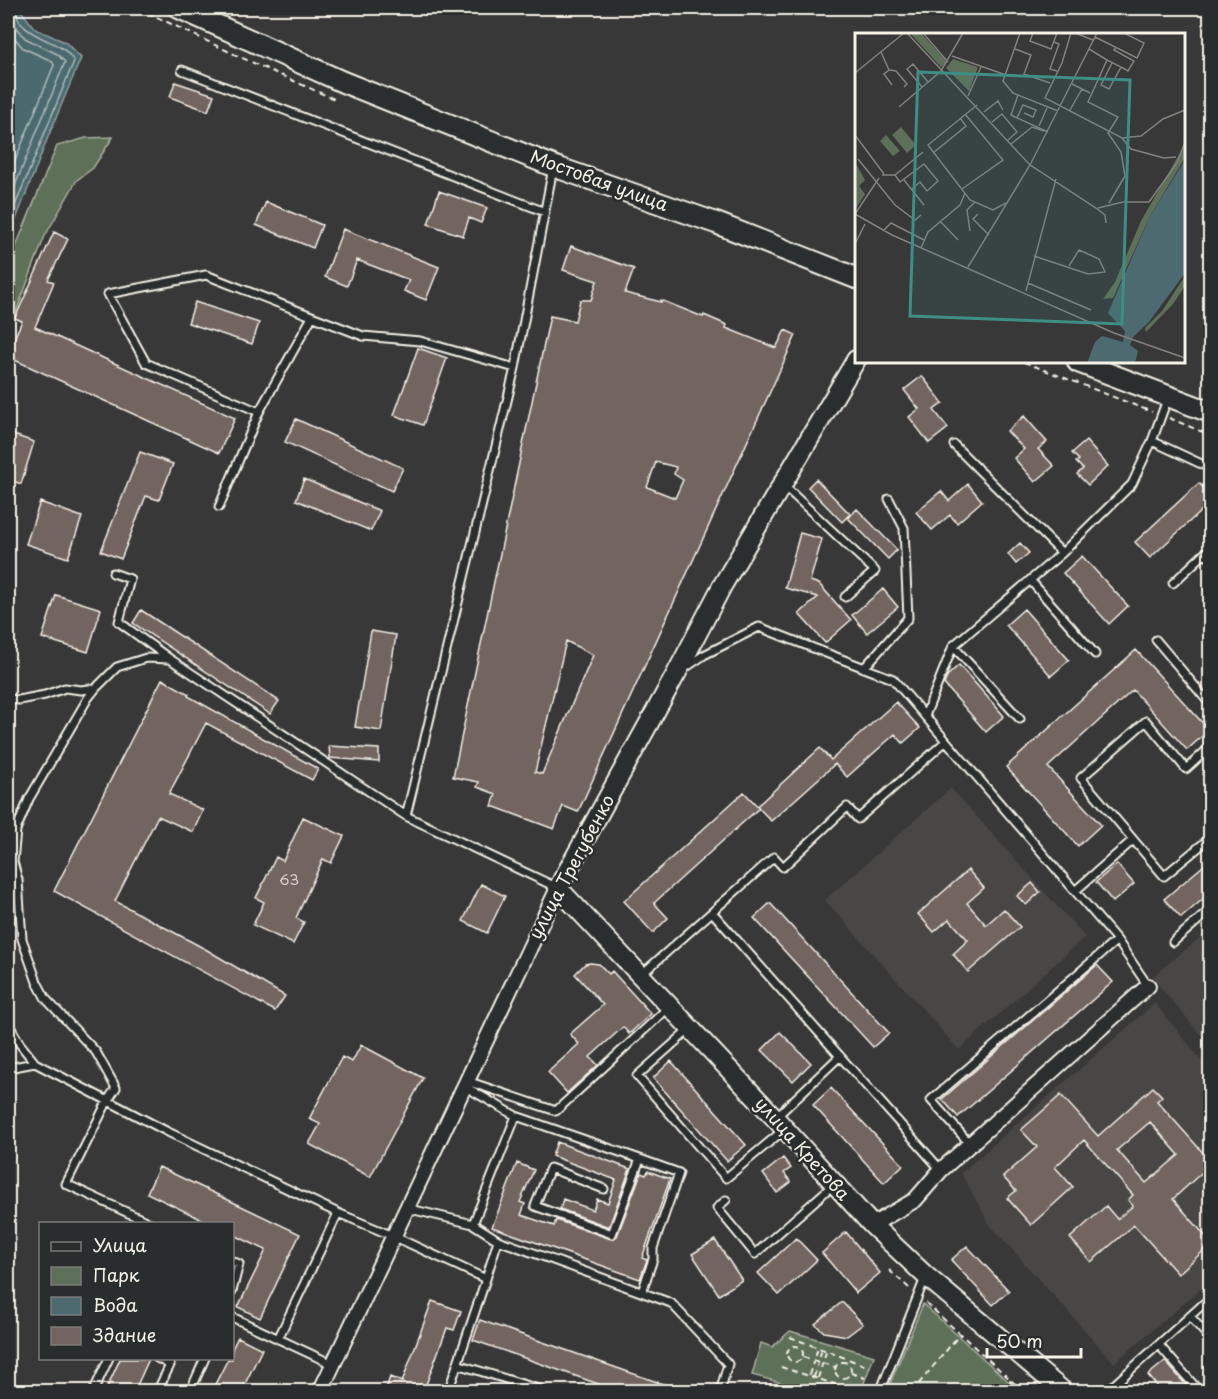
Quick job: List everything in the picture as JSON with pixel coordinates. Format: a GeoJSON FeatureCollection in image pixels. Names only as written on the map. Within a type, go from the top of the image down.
{"type":"FeatureCollection","features":[{"type":"Feature","properties":{"kind":"main road","name":"Мостовая улица"},"geometry":{"type":"LineString","coordinates":[[179,8],[339,90],[716,223],[855,278]]}},
{"type":"Feature","properties":{"kind":"main road"},"geometry":{"type":"LineString","coordinates":[[1081,363],[1210,412]]}},
{"type":"Feature","properties":{"kind":"street","name":"улица Трегубенко"},"geometry":{"type":"LineString","coordinates":[[320,1392],[558,888],[722,586],[855,362]]}},
{"type":"Feature","properties":{"kind":"street","name":"улица Кретова"},"geometry":{"type":"LineString","coordinates":[[558,888],[780,1124],[872,1226],[926,1276],[1064,1392]]}},
{"type":"Feature","properties":{"kind":"street"},"geometry":{"type":"LineString","coordinates":[[872,1226],[915,1200],[941,1170],[1148,986]]}},
{"type":"Feature","properties":{"kind":"lane"},"geometry":{"type":"LineString","coordinates":[[182,70],[544,212]]}},
{"type":"Feature","properties":{"kind":"lane"},"geometry":{"type":"LineString","coordinates":[[406,816],[515,368],[553,166]]}},
{"type":"Feature","properties":{"kind":"lane"},"geometry":{"type":"LineString","coordinates":[[259,412],[146,363],[108,294],[206,275],[363,336],[420,340],[515,368]]}},
{"type":"Feature","properties":{"kind":"lane"},"geometry":{"type":"LineString","coordinates":[[219,507],[259,412],[312,317]]}},
{"type":"Feature","properties":{"kind":"lane"},"geometry":{"type":"LineString","coordinates":[[925,716],[953,646],[1062,553],[1132,484],[1152,441],[1168,396]]}},
{"type":"Feature","properties":{"kind":"lane"},"geometry":{"type":"LineString","coordinates":[[1152,441],[1210,468]]}},
{"type":"Feature","properties":{"kind":"lane"},"geometry":{"type":"LineString","coordinates":[[954,445],[1062,553]]}},
{"type":"Feature","properties":{"kind":"lane"},"geometry":{"type":"LineString","coordinates":[[782,483],[874,572],[845,597]]}},
{"type":"Feature","properties":{"kind":"lane"},"geometry":{"type":"LineString","coordinates":[[864,668],[908,618],[904,528],[889,499]]}},
{"type":"Feature","properties":{"kind":"lane"},"geometry":{"type":"LineString","coordinates":[[1173,583],[1205,553],[1210,558]]}},
{"type":"Feature","properties":{"kind":"lane"},"geometry":{"type":"LineString","coordinates":[[113,573],[130,579],[119,622],[170,659],[406,816],[558,888]]}},
{"type":"Feature","properties":{"kind":"lane"},"geometry":{"type":"LineString","coordinates":[[1030,580],[1095,654]]}},
{"type":"Feature","properties":{"kind":"lane"},"geometry":{"type":"LineString","coordinates":[[676,674],[704,655],[759,627],[893,679],[1117,940],[1148,986]]}},
{"type":"Feature","properties":{"kind":"lane"},"geometry":{"type":"LineString","coordinates":[[1156,640],[1210,704]]}},
{"type":"Feature","properties":{"kind":"lane"},"geometry":{"type":"LineString","coordinates":[[953,646],[1020,719]]}},
{"type":"Feature","properties":{"kind":"lane"},"geometry":{"type":"LineString","coordinates":[[148,1222],[66,1184],[116,1088],[96,1052],[46,999],[37,982],[22,939],[18,880],[14,862],[16,830],[29,799],[88,698],[117,668],[146,658],[170,659]]}},
{"type":"Feature","properties":{"kind":"lane"},"geometry":{"type":"LineString","coordinates":[[8,699],[19,700],[45,696],[65,688],[81,690],[96,688]]}},
{"type":"Feature","properties":{"kind":"lane"},"geometry":{"type":"LineString","coordinates":[[1210,747],[1186,769],[1146,721],[1081,778],[1164,876],[1210,838]]}},
{"type":"Feature","properties":{"kind":"lane"},"geometry":{"type":"LineString","coordinates":[[641,975],[774,857],[783,867],[847,807],[858,819],[946,741]]}},
{"type":"Feature","properties":{"kind":"lane"},"geometry":{"type":"LineString","coordinates":[[1075,891],[1133,840]]}},
{"type":"Feature","properties":{"kind":"lane"},"geometry":{"type":"LineString","coordinates":[[1173,942],[1210,910]]}},
{"type":"Feature","properties":{"kind":"lane"},"geometry":{"type":"LineString","coordinates":[[712,912],[941,1170]]}},
{"type":"Feature","properties":{"kind":"lane"},"geometry":{"type":"LineString","coordinates":[[970,1144],[932,1100],[1117,940]]}},
{"type":"Feature","properties":{"kind":"lane"},"geometry":{"type":"LineString","coordinates":[[466,1084],[556,1111],[670,1006]]}},
{"type":"Feature","properties":{"kind":"lane"},"geometry":{"type":"LineString","coordinates":[[8,1023],[20,1044],[35,1063],[168,1132],[338,1213],[486,1279]]}},
{"type":"Feature","properties":{"kind":"lane"},"geometry":{"type":"LineString","coordinates":[[690,1028],[637,1076],[726,1178],[780,1124],[840,1056]]}},
{"type":"Feature","properties":{"kind":"lane"},"geometry":{"type":"LineString","coordinates":[[8,1068],[35,1063]]}},
{"type":"Feature","properties":{"kind":"lane"},"geometry":{"type":"LineString","coordinates":[[466,1084],[516,1116],[679,1173],[653,1248],[653,1259],[642,1292]]}},
{"type":"Feature","properties":{"kind":"lane"},"geometry":{"type":"LineString","coordinates":[[473,1224],[516,1116]]}},
{"type":"Feature","properties":{"kind":"lane"},"geometry":{"type":"LineString","coordinates":[[604,1189],[550,1168],[535,1206],[612,1234],[640,1159]]}},
{"type":"Feature","properties":{"kind":"lane"},"geometry":{"type":"LineString","coordinates":[[726,1200],[717,1208],[755,1254],[834,1184]]}},
{"type":"Feature","properties":{"kind":"lane"},"geometry":{"type":"LineString","coordinates":[[406,1208],[473,1224],[498,1240],[671,1303],[728,1364],[720,1392]]}},
{"type":"Feature","properties":{"kind":"lane"},"geometry":{"type":"LineString","coordinates":[[278,1339],[338,1213]]}},
{"type":"Feature","properties":{"kind":"lane"},"geometry":{"type":"LineString","coordinates":[[448,1392],[498,1240]]}},
{"type":"Feature","properties":{"kind":"lane"},"geometry":{"type":"LineString","coordinates":[[234,1262],[239,1264],[234,1283]]}},
{"type":"Feature","properties":{"kind":"lane"},"geometry":{"type":"LineString","coordinates":[[880,1392],[926,1276]]}},
{"type":"Feature","properties":{"kind":"lane"},"geometry":{"type":"LineString","coordinates":[[1106,1392],[1210,1298]]}},
{"type":"Feature","properties":{"kind":"lane"},"geometry":{"type":"LineString","coordinates":[[1190,1316],[1210,1339]]}},
{"type":"Feature","properties":{"kind":"lane"},"geometry":{"type":"LineString","coordinates":[[234,1318],[332,1364]]}},
{"type":"Feature","properties":{"kind":"lane"},"geometry":{"type":"LineString","coordinates":[[1159,1345],[1200,1392]]}},
{"type":"Feature","properties":{"kind":"lane"},"geometry":{"type":"LineString","coordinates":[[93,1392],[109,1360]]}},
{"type":"Feature","properties":{"kind":"lane"},"geometry":{"type":"LineString","coordinates":[[157,1392],[170,1365],[159,1360]]}},
{"type":"Feature","properties":{"kind":"lane"},"geometry":{"type":"LineString","coordinates":[[190,1392],[205,1360]]}},
{"type":"Feature","properties":{"kind":"lane"},"geometry":{"type":"LineString","coordinates":[[457,1364],[548,1392]]}},
{"type":"Feature","properties":{"kind":"path"},"geometry":{"type":"LineString","coordinates":[[96,15],[100,8]]}},
{"type":"Feature","properties":{"kind":"path"},"geometry":{"type":"LineString","coordinates":[[138,8],[240,57],[339,90]]}},
{"type":"Feature","properties":{"kind":"path"},"geometry":{"type":"LineString","coordinates":[[1027,363],[1210,435]]}},
{"type":"Feature","properties":{"kind":"path"},"geometry":{"type":"LineString","coordinates":[[889,1270],[1024,1392]]}},
{"type":"Feature","properties":{"kind":"path"},"geometry":{"type":"LineString","coordinates":[[914,1391],[960,1334]]}},
{"type":"Feature","properties":{"kind":"path"},"geometry":{"type":"LineString","coordinates":[[790,1338],[869,1367]]}},
{"type":"Feature","properties":{"kind":"path"},"geometry":{"type":"LineString","coordinates":[[798,1346],[800,1341]]}},
{"type":"Feature","properties":{"kind":"path"},"geometry":{"type":"LineString","coordinates":[[798,1346],[803,1350],[803,1357],[798,1362],[793,1362],[787,1357],[787,1351],[791,1347],[798,1346]]}},
{"type":"Feature","properties":{"kind":"path"},"geometry":{"type":"LineString","coordinates":[[809,1375],[818,1348]]}},
{"type":"Feature","properties":{"kind":"path"},"geometry":{"type":"LineString","coordinates":[[821,1363],[822,1349]]}},
{"type":"Feature","properties":{"kind":"path"},"geometry":{"type":"LineString","coordinates":[[816,1377],[826,1351]]}},
{"type":"Feature","properties":{"kind":"path"},"geometry":{"type":"LineString","coordinates":[[803,1357],[835,1367]]}},
{"type":"Feature","properties":{"kind":"path"},"geometry":{"type":"LineString","coordinates":[[846,1360],[838,1363],[835,1367],[835,1374],[840,1378],[847,1377],[851,1372]]}},
{"type":"Feature","properties":{"kind":"path"},"geometry":{"type":"LineString","coordinates":[[846,1360],[851,1372]]}},
{"type":"Feature","properties":{"kind":"path"},"geometry":{"type":"LineString","coordinates":[[791,1370],[793,1362]]}},
{"type":"Feature","properties":{"kind":"path"},"geometry":{"type":"LineString","coordinates":[[781,1367],[859,1392]]}},
{"type":"Feature","properties":{"kind":"path"},"geometry":{"type":"LineString","coordinates":[[851,1372],[865,1378]]}},
{"type":"Feature","properties":{"kind":"path"},"geometry":{"type":"LineString","coordinates":[[838,1384],[840,1378]]}},
{"type":"Feature","properties":{"kind":"path"},"geometry":{"type":"LineString","coordinates":[[1010,1378],[1013,1392]]}},
{"type":"Feature","properties":{"kind":"shaded area"},"geometry":{"type":"Polygon","coordinates":[[[951,788],[1085,937],[959,1050],[825,900],[951,788]]]}},
{"type":"Feature","properties":{"kind":"shaded area"},"geometry":{"type":"Polygon","coordinates":[[[1210,930],[1210,1046],[1152,977],[1210,930]]]}},
{"type":"Feature","properties":{"kind":"shaded area"},"geometry":{"type":"Polygon","coordinates":[[[1155,1003],[1210,1071],[1210,1281],[1114,1363],[990,1225],[961,1173],[1155,1003]]]}},
{"type":"Feature","properties":{"kind":"green space"},"geometry":{"type":"Polygon","coordinates":[[[113,137],[93,168],[77,180],[45,236],[8,333],[8,266],[57,146],[86,138],[113,137]]]}},
{"type":"Feature","properties":{"kind":"green space"},"geometry":{"type":"Polygon","coordinates":[[[923,1304],[1019,1391],[887,1391],[923,1304]]]}},
{"type":"Feature","properties":{"kind":"green space"},"geometry":{"type":"Polygon","coordinates":[[[790,1331],[874,1356],[861,1391],[812,1391],[752,1375],[761,1343],[772,1347],[790,1331]]]}},
{"type":"Feature","properties":{"kind":"water"},"geometry":{"type":"Polygon","coordinates":[[[8,8],[24,8],[22,12],[35,29],[65,42],[81,58],[8,240],[8,8]]]}},
{"type":"Feature","properties":{"kind":"building"},"geometry":{"type":"Polygon","coordinates":[[[175,82],[214,95],[208,111],[170,97],[175,82]]]}},
{"type":"Feature","properties":{"kind":"building"},"geometry":{"type":"Polygon","coordinates":[[[439,191],[487,208],[481,223],[469,218],[463,236],[428,224],[439,191]]]}},
{"type":"Feature","properties":{"kind":"building"},"geometry":{"type":"Polygon","coordinates":[[[266,202],[322,225],[313,248],[256,225],[266,202]]]}},
{"type":"Feature","properties":{"kind":"building"},"geometry":{"type":"Polygon","coordinates":[[[343,229],[439,267],[426,300],[404,291],[409,280],[357,260],[347,286],[325,277],[343,229]]]}},
{"type":"Feature","properties":{"kind":"building"},"geometry":{"type":"Polygon","coordinates":[[[54,232],[68,239],[48,280],[54,282],[35,327],[235,418],[219,453],[8,357],[8,352],[22,321],[15,318],[54,232]]]}},
{"type":"Feature","properties":{"kind":"building"},"geometry":{"type":"Polygon","coordinates":[[[571,246],[634,269],[625,293],[661,302],[661,300],[703,317],[704,315],[727,325],[726,328],[776,348],[785,330],[796,335],[578,812],[563,806],[554,829],[492,806],[496,794],[477,787],[479,782],[453,777],[550,316],[575,321],[580,300],[591,300],[597,281],[563,270],[571,246]],[[656,462],[647,487],[675,498],[683,480],[674,474],[676,467],[656,462]],[[566,641],[535,772],[542,774],[593,655],[566,641]]]}},
{"type":"Feature","properties":{"kind":"building"},"geometry":{"type":"Polygon","coordinates":[[[195,302],[259,323],[252,344],[188,323],[195,302]]]}},
{"type":"Feature","properties":{"kind":"building"},"geometry":{"type":"Polygon","coordinates":[[[418,348],[447,358],[423,425],[394,415],[418,348]]]}},
{"type":"Feature","properties":{"kind":"building"},"geometry":{"type":"Polygon","coordinates":[[[922,376],[943,403],[934,410],[948,428],[929,443],[909,417],[919,409],[904,390],[922,376]]]}},
{"type":"Feature","properties":{"kind":"building"},"geometry":{"type":"Polygon","coordinates":[[[1024,416],[1047,442],[1038,449],[1054,466],[1035,482],[1014,458],[1024,449],[1007,431],[1024,416]]]}},
{"type":"Feature","properties":{"kind":"building"},"geometry":{"type":"Polygon","coordinates":[[[296,419],[403,468],[392,491],[285,442],[296,419]]]}},
{"type":"Feature","properties":{"kind":"building"},"geometry":{"type":"Polygon","coordinates":[[[8,433],[34,442],[21,484],[8,479],[8,433]]]}},
{"type":"Feature","properties":{"kind":"building"},"geometry":{"type":"Polygon","coordinates":[[[1086,441],[1108,466],[1088,485],[1077,474],[1083,469],[1076,462],[1079,460],[1072,453],[1086,441]]]}},
{"type":"Feature","properties":{"kind":"building"},"geometry":{"type":"Polygon","coordinates":[[[140,452],[173,464],[159,500],[146,496],[121,559],[101,551],[140,452]]]}},
{"type":"Feature","properties":{"kind":"building"},"geometry":{"type":"Polygon","coordinates":[[[304,479],[380,511],[371,531],[296,500],[304,479]]]}},
{"type":"Feature","properties":{"kind":"building"},"geometry":{"type":"Polygon","coordinates":[[[816,479],[850,514],[842,522],[808,487],[816,479]]]}},
{"type":"Feature","properties":{"kind":"building"},"geometry":{"type":"Polygon","coordinates":[[[1199,483],[1210,495],[1210,520],[1202,510],[1150,558],[1135,542],[1199,483]]]}},
{"type":"Feature","properties":{"kind":"building"},"geometry":{"type":"Polygon","coordinates":[[[968,484],[982,501],[957,523],[950,515],[932,530],[916,512],[941,491],[949,501],[968,484]]]}},
{"type":"Feature","properties":{"kind":"building"},"geometry":{"type":"Polygon","coordinates":[[[40,502],[82,517],[68,558],[26,544],[40,502]]]}},
{"type":"Feature","properties":{"kind":"building"},"geometry":{"type":"Polygon","coordinates":[[[857,509],[897,550],[888,559],[848,518],[857,509]]]}},
{"type":"Feature","properties":{"kind":"building"},"geometry":{"type":"Polygon","coordinates":[[[800,533],[822,539],[810,581],[819,584],[851,620],[825,643],[799,614],[818,597],[785,588],[800,533]]]}},
{"type":"Feature","properties":{"kind":"building"},"geometry":{"type":"Polygon","coordinates":[[[1020,543],[1029,553],[1016,564],[1008,554],[1020,543]]]}},
{"type":"Feature","properties":{"kind":"building"},"geometry":{"type":"Polygon","coordinates":[[[1082,556],[1128,606],[1109,624],[1063,573],[1082,556]]]}},
{"type":"Feature","properties":{"kind":"building"},"geometry":{"type":"Polygon","coordinates":[[[883,589],[898,607],[867,633],[852,615],[883,589]]]}},
{"type":"Feature","properties":{"kind":"building"},"geometry":{"type":"Polygon","coordinates":[[[56,595],[101,609],[88,652],[42,638],[56,595]]]}},
{"type":"Feature","properties":{"kind":"building"},"geometry":{"type":"Polygon","coordinates":[[[1024,609],[1069,660],[1051,676],[1006,625],[1024,609]]]}},
{"type":"Feature","properties":{"kind":"building"},"geometry":{"type":"Polygon","coordinates":[[[141,610],[279,701],[270,714],[133,623],[141,610]]]}},
{"type":"Feature","properties":{"kind":"building"},"geometry":{"type":"Polygon","coordinates":[[[371,631],[396,635],[381,731],[355,727],[371,631]]]}},
{"type":"Feature","properties":{"kind":"building"},"geometry":{"type":"Polygon","coordinates":[[[1136,650],[1209,730],[1187,750],[1133,690],[1048,767],[1101,825],[1078,846],[1006,767],[1136,650]]]}},
{"type":"Feature","properties":{"kind":"building"},"geometry":{"type":"Polygon","coordinates":[[[959,665],[1004,716],[986,732],[944,684],[948,675],[959,665]]]}},
{"type":"Feature","properties":{"kind":"building"},"geometry":{"type":"Polygon","coordinates":[[[162,679],[318,769],[312,780],[206,723],[169,794],[203,810],[193,832],[158,816],[115,901],[207,950],[285,996],[275,1011],[54,891],[162,679]]]}},
{"type":"Feature","properties":{"kind":"building"},"geometry":{"type":"Polygon","coordinates":[[[896,702],[920,728],[903,743],[895,734],[847,777],[835,764],[771,821],[757,806],[820,748],[831,760],[896,702]]]}},
{"type":"Feature","properties":{"kind":"building"},"geometry":{"type":"Polygon","coordinates":[[[329,746],[379,749],[379,762],[330,758],[329,746]]]}},
{"type":"Feature","properties":{"kind":"building"},"geometry":{"type":"Polygon","coordinates":[[[744,792],[759,808],[654,903],[668,918],[653,933],[624,901],[744,792]]]}},
{"type":"Feature","properties":{"kind":"building"},"geometry":{"type":"Polygon","coordinates":[[[303,817],[344,836],[331,863],[323,859],[296,918],[304,922],[293,944],[253,925],[264,902],[256,898],[276,857],[283,861],[303,817]]]}},
{"type":"Feature","properties":{"kind":"building"},"geometry":{"type":"Polygon","coordinates":[[[1210,860],[1210,893],[1181,918],[1164,899],[1210,860]]]}},
{"type":"Feature","properties":{"kind":"building"},"geometry":{"type":"Polygon","coordinates":[[[1117,864],[1134,884],[1113,902],[1096,882],[1117,864]]]}},
{"type":"Feature","properties":{"kind":"building"},"geometry":{"type":"Polygon","coordinates":[[[968,870],[984,888],[967,903],[986,925],[1004,909],[1020,927],[968,972],[953,954],[968,940],[949,919],[934,932],[918,914],[968,870]]]}},
{"type":"Feature","properties":{"kind":"building"},"geometry":{"type":"Polygon","coordinates":[[[1032,883],[1040,892],[1026,905],[1017,896],[1032,883]]]}},
{"type":"Feature","properties":{"kind":"building"},"geometry":{"type":"Polygon","coordinates":[[[481,884],[505,896],[487,933],[463,921],[481,884]]]}},
{"type":"Feature","properties":{"kind":"building"},"geometry":{"type":"Polygon","coordinates":[[[770,903],[889,1033],[873,1047],[754,918],[770,903]]]}},
{"type":"Feature","properties":{"kind":"building"},"geometry":{"type":"Polygon","coordinates":[[[585,964],[599,964],[609,974],[612,971],[651,1014],[629,1034],[623,1027],[590,1057],[598,1065],[567,1093],[548,1072],[579,1044],[570,1034],[603,1005],[575,974],[585,964]]]}},
{"type":"Feature","properties":{"kind":"building"},"geometry":{"type":"Polygon","coordinates":[[[1097,965],[1113,982],[958,1117],[942,1099],[1097,965]]]}},
{"type":"Feature","properties":{"kind":"building"},"geometry":{"type":"Polygon","coordinates":[[[780,1032],[811,1063],[793,1081],[762,1050],[780,1032]]]}},
{"type":"Feature","properties":{"kind":"building"},"geometry":{"type":"Polygon","coordinates":[[[361,1045],[423,1078],[370,1177],[309,1144],[320,1124],[309,1119],[342,1057],[352,1062],[361,1045]]]}},
{"type":"Feature","properties":{"kind":"building"},"geometry":{"type":"Polygon","coordinates":[[[671,1061],[746,1145],[727,1161],[653,1078],[671,1061]]]}},
{"type":"Feature","properties":{"kind":"building"},"geometry":{"type":"Polygon","coordinates":[[[1153,1087],[1162,1096],[1157,1101],[1205,1155],[1210,1150],[1210,1165],[1173,1199],[1210,1241],[1210,1245],[1178,1274],[1134,1225],[1091,1262],[1070,1238],[1106,1206],[1117,1219],[1133,1206],[1128,1200],[1133,1195],[1084,1140],[1055,1167],[1073,1187],[1031,1225],[1007,1198],[1016,1191],[1003,1177],[1037,1147],[1021,1130],[1061,1095],[1098,1136],[1153,1087]],[[1150,1122],[1117,1150],[1146,1183],[1179,1155],[1150,1122]]]}},
{"type":"Feature","properties":{"kind":"building"},"geometry":{"type":"Polygon","coordinates":[[[831,1088],[903,1165],[884,1183],[813,1105],[831,1088]]]}},
{"type":"Feature","properties":{"kind":"building"},"geometry":{"type":"Polygon","coordinates":[[[557,1142],[630,1169],[609,1227],[560,1209],[563,1199],[593,1210],[597,1199],[608,1203],[616,1180],[552,1156],[557,1142]]]}},
{"type":"Feature","properties":{"kind":"building"},"geometry":{"type":"Polygon","coordinates":[[[783,1158],[791,1168],[784,1173],[791,1182],[777,1193],[763,1174],[783,1158]]]}},
{"type":"Feature","properties":{"kind":"building"},"geometry":{"type":"Polygon","coordinates":[[[517,1163],[534,1170],[520,1202],[525,1204],[521,1215],[554,1226],[556,1220],[611,1239],[617,1236],[641,1173],[646,1175],[648,1171],[670,1179],[642,1258],[647,1260],[640,1279],[492,1227],[517,1163]]]}},
{"type":"Feature","properties":{"kind":"building"},"geometry":{"type":"Polygon","coordinates":[[[159,1167],[300,1234],[260,1318],[238,1307],[266,1250],[234,1235],[234,1222],[207,1222],[147,1193],[159,1167]]]}},
{"type":"Feature","properties":{"kind":"building"},"geometry":{"type":"Polygon","coordinates":[[[846,1232],[880,1273],[856,1293],[822,1253],[846,1232]]]}},
{"type":"Feature","properties":{"kind":"building"},"geometry":{"type":"Polygon","coordinates":[[[796,1238],[817,1260],[779,1295],[758,1273],[796,1238]]]}},
{"type":"Feature","properties":{"kind":"building"},"geometry":{"type":"Polygon","coordinates":[[[715,1240],[742,1280],[719,1295],[692,1254],[715,1240]]]}},
{"type":"Feature","properties":{"kind":"building"},"geometry":{"type":"Polygon","coordinates":[[[967,1246],[1009,1291],[993,1305],[951,1260],[967,1246]]]}},
{"type":"Feature","properties":{"kind":"building"},"geometry":{"type":"Polygon","coordinates":[[[432,1301],[461,1311],[454,1330],[447,1328],[424,1390],[426,1392],[385,1392],[390,1377],[402,1382],[432,1301]]]}},
{"type":"Feature","properties":{"kind":"building"},"geometry":{"type":"Polygon","coordinates":[[[842,1302],[863,1324],[847,1336],[824,1332],[815,1324],[842,1302]]]}},
{"type":"Feature","properties":{"kind":"building"},"geometry":{"type":"Polygon","coordinates":[[[480,1320],[680,1390],[680,1392],[621,1392],[473,1340],[480,1320]]]}},
{"type":"Feature","properties":{"kind":"building"},"geometry":{"type":"Polygon","coordinates":[[[238,1337],[262,1349],[241,1392],[211,1392],[227,1360],[234,1360],[234,1345],[238,1337]]]}},
{"type":"Feature","properties":{"kind":"building"},"geometry":{"type":"Polygon","coordinates":[[[120,1360],[149,1360],[134,1392],[105,1392],[120,1360]]]}},
{"type":"Feature","properties":{"kind":"building"},"geometry":{"type":"Polygon","coordinates":[[[1165,1361],[1192,1392],[1162,1392],[1148,1375],[1165,1361]]]}}]}
